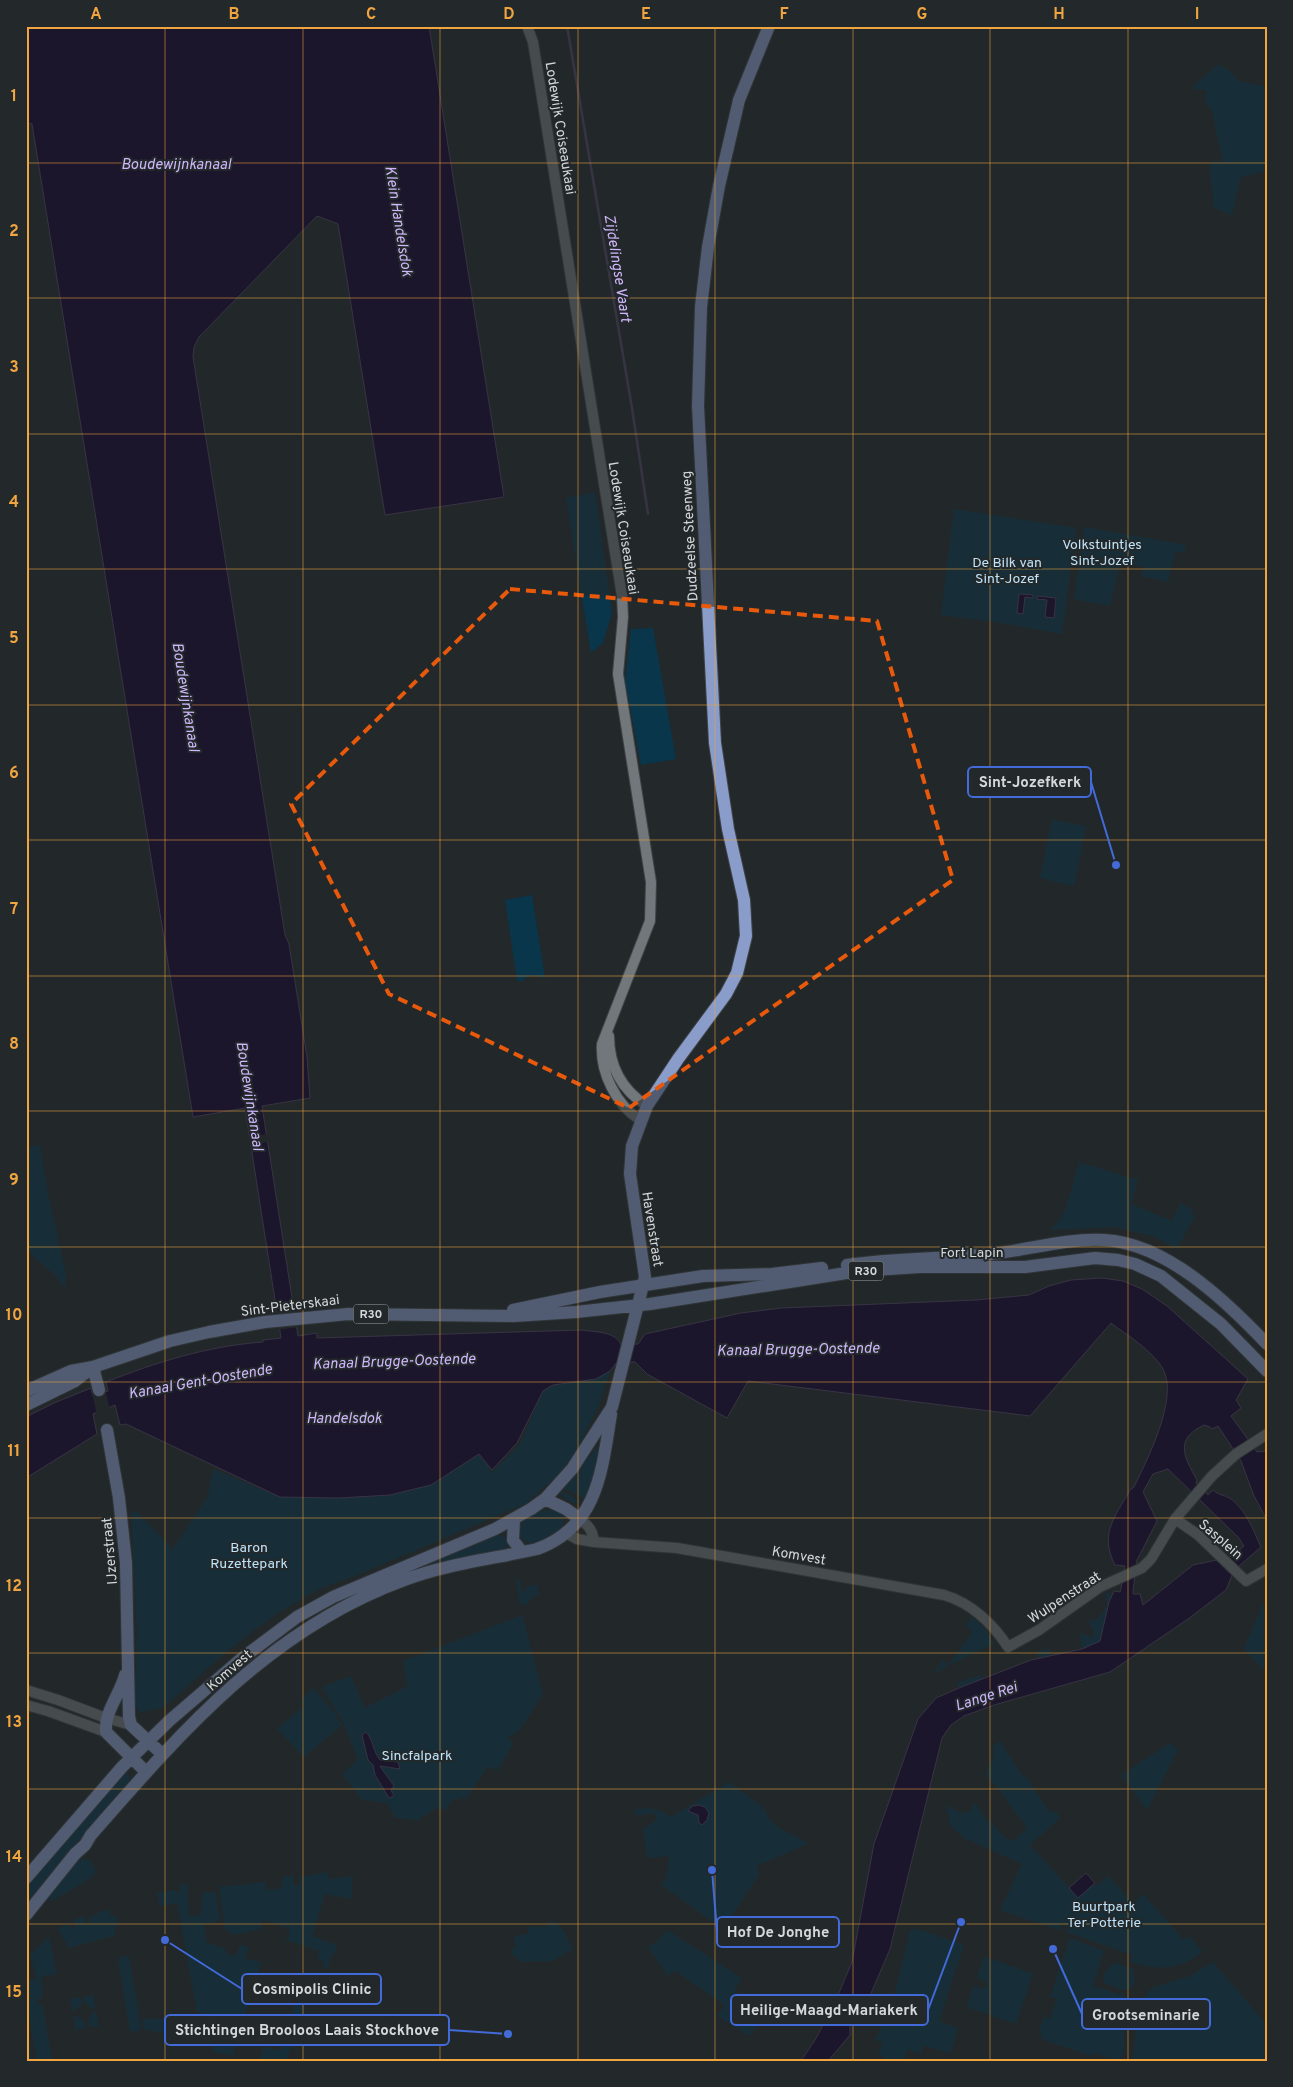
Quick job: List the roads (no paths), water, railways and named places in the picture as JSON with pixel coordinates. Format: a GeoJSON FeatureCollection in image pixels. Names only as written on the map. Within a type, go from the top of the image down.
{"type":"FeatureCollection","features":[{"type":"Feature","properties":{"kind":"main road","name":"Dudzeelse Steenweg"},"geometry":{"type":"LineString","coordinates":[[647,1106],[726,994],[737,973],[746,936],[746,918],[722,797],[715,743],[698,406],[701,307],[708,247],[731,134],[746,81],[769,26]]}},
{"type":"Feature","properties":{"kind":"main road","name":"Havenstraat"},"geometry":{"type":"LineString","coordinates":[[618,1382],[644,1285],[645,1267],[630,1174],[632,1146],[640,1120],[647,1106]]}},
{"type":"Feature","properties":{"kind":"main road","name":"Fort Lapin"},"geometry":{"type":"LineString","coordinates":[[644,1285],[703,1276],[772,1274],[877,1260],[962,1256],[1078,1241],[1104,1240],[1133,1245],[1172,1262],[1232,1310],[1267,1344]]}},
{"type":"Feature","properties":{"kind":"main road","name":"Fort Lapin"},"geometry":{"type":"LineString","coordinates":[[639,1305],[860,1271],[919,1267],[1025,1267],[1095,1258],[1118,1260],[1150,1270],[1171,1284],[1221,1324],[1267,1371]]}},
{"type":"Feature","properties":{"kind":"main road","name":"Sint-Pieterskaai"},"geometry":{"type":"LineString","coordinates":[[496,1314],[523,1307],[644,1285]]}},
{"type":"Feature","properties":{"kind":"main road","name":"Sint-Pieterskaai"},"geometry":{"type":"LineString","coordinates":[[26,1391],[71,1371],[93,1367],[170,1341],[209,1332],[312,1316],[348,1314],[496,1314],[514,1316],[639,1305]]}},
{"type":"Feature","properties":{"kind":"main road","name":"Sint-Pieterskaai"},"geometry":{"type":"LineString","coordinates":[[26,1405],[75,1381],[93,1367]]}},
{"type":"Feature","properties":{"kind":"main road"},"geometry":{"type":"LineString","coordinates":[[93,1367],[99,1390]]}},
{"type":"Feature","properties":{"kind":"main road","name":"Komvest"},"geometry":{"type":"LineString","coordinates":[[26,1878],[70,1826],[149,1740],[204,1690],[297,1618],[333,1597],[381,1582],[522,1552],[550,1544],[566,1534],[580,1519],[590,1504],[600,1475],[618,1382]]}},
{"type":"Feature","properties":{"kind":"main road","name":"Komvest"},"geometry":{"type":"LineString","coordinates":[[26,1915],[75,1854],[85,1845],[91,1835],[162,1754],[203,1712],[272,1653],[330,1613],[381,1582],[514,1520],[545,1499],[582,1455],[612,1407]]}},
{"type":"Feature","properties":{"kind":"main road","name":"IJzerstraat"},"geometry":{"type":"LineString","coordinates":[[107,1430],[119,1498],[126,1563],[128,1592],[128,1710],[131,1725]]}},
{"type":"Feature","properties":{"kind":"main road"},"geometry":{"type":"LineString","coordinates":[[545,1499],[566,1509],[580,1519]]}},
{"type":"Feature","properties":{"kind":"main road"},"geometry":{"type":"LineString","coordinates":[[514,1520],[513,1540],[522,1552]]}},
{"type":"Feature","properties":{"kind":"main road","name":"IJzerstraat"},"geometry":{"type":"LineString","coordinates":[[106,1718],[119,1695],[127,1669]]}},
{"type":"Feature","properties":{"kind":"main road"},"geometry":{"type":"LineString","coordinates":[[106,1718],[106,1732],[146,1772]]}},
{"type":"Feature","properties":{"kind":"main road"},"geometry":{"type":"LineString","coordinates":[[131,1725],[162,1754]]}},
{"type":"Feature","properties":{"kind":"street","name":"Lodewijk Coiseaukaai"},"geometry":{"type":"LineString","coordinates":[[527,26],[533,42],[622,596],[623,617],[618,674],[650,882],[650,921],[602,1044],[606,1052],[606,1074],[628,1112],[640,1120]]}},
{"type":"Feature","properties":{"kind":"street"},"geometry":{"type":"LineString","coordinates":[[606,1052],[624,1087],[647,1106]]}},
{"type":"Feature","properties":{"kind":"street"},"geometry":{"type":"LineString","coordinates":[[1175,1519],[1224,1464],[1267,1434]]}},
{"type":"Feature","properties":{"kind":"street"},"geometry":{"type":"LineString","coordinates":[[580,1519],[587,1524],[593,1533],[594,1542]]}},
{"type":"Feature","properties":{"kind":"street","name":"Sasplein"},"geometry":{"type":"LineString","coordinates":[[1175,1519],[1197,1534],[1246,1581],[1267,1569]]}},
{"type":"Feature","properties":{"kind":"street","name":"Wulpenstraat"},"geometry":{"type":"LineString","coordinates":[[1008,1647],[1039,1630],[1103,1585],[1136,1572],[1147,1565],[1175,1519]]}},
{"type":"Feature","properties":{"kind":"street","name":"Komvest"},"geometry":{"type":"LineString","coordinates":[[566,1534],[577,1539],[594,1542],[677,1548],[944,1595],[962,1603],[990,1623],[1008,1647]]}},
{"type":"Feature","properties":{"kind":"street"},"geometry":{"type":"LineString","coordinates":[[26,1690],[131,1725]]}},
{"type":"Feature","properties":{"kind":"street"},"geometry":{"type":"LineString","coordinates":[[26,1706],[48,1711],[106,1732]]}},
{"type":"Feature","properties":{"kind":"water","name":"Boudewijnkanaal"},"geometry":{"type":"Polygon","coordinates":[[[26,26],[429,26],[504,497],[385,515],[338,224],[317,216],[199,337],[194,347],[193,357],[285,935],[289,944],[307,1057],[310,1098],[262,1106],[298,1336],[317,1333],[317,1338],[581,1330],[610,1335],[618,1340],[621,1345],[638,1344],[645,1334],[741,1313],[781,1308],[976,1300],[1029,1295],[1049,1286],[1071,1280],[1102,1278],[1123,1281],[1142,1289],[1167,1306],[1248,1379],[1236,1400],[1241,1408],[1231,1416],[1257,1452],[1267,1451],[1267,1520],[1254,1496],[1241,1461],[1218,1426],[1212,1429],[1204,1425],[1195,1430],[1188,1436],[1184,1449],[1188,1464],[1197,1480],[1196,1483],[1208,1495],[1213,1490],[1237,1504],[1249,1521],[1261,1547],[1231,1573],[1232,1575],[1226,1590],[1188,1619],[1110,1672],[994,1705],[964,1716],[951,1725],[942,1738],[890,1949],[863,2012],[854,2021],[836,2013],[833,2007],[852,1962],[874,1844],[918,1719],[936,1698],[959,1688],[1031,1660],[1082,1649],[1100,1641],[1109,1602],[1114,1591],[1120,1592],[1125,1566],[1115,1565],[1110,1554],[1108,1544],[1111,1526],[1114,1517],[1130,1490],[1134,1487],[1159,1429],[1167,1396],[1167,1381],[1163,1369],[1153,1356],[1111,1323],[1030,1416],[748,1381],[727,1418],[647,1374],[635,1362],[617,1362],[610,1371],[596,1379],[553,1385],[543,1391],[517,1443],[492,1470],[479,1454],[431,1485],[390,1495],[339,1498],[280,1497],[126,1424],[120,1425],[115,1405],[93,1414],[97,1434],[26,1478],[26,1417],[91,1388],[93,1396],[108,1391],[106,1382],[144,1368],[203,1351],[281,1338],[245,1108],[193,1117],[32,124],[26,122],[26,26]],[[1168,1469],[1153,1474],[1143,1492],[1157,1521],[1137,1560],[1133,1594],[1140,1594],[1143,1605],[1193,1565],[1231,1557],[1244,1546],[1239,1538],[1168,1469]]]}},
{"type":"Feature","properties":{"kind":"water"},"geometry":{"type":"Polygon","coordinates":[[[1019,594],[1033,595],[1033,598],[1025,597],[1023,614],[1017,613],[1019,594]]]}},
{"type":"Feature","properties":{"kind":"water"},"geometry":{"type":"Polygon","coordinates":[[[1037,596],[1056,598],[1054,618],[1045,617],[1047,600],[1037,599],[1037,596]]]}},
{"type":"Feature","properties":{"kind":"water"},"geometry":{"type":"Polygon","coordinates":[[[366,1732],[380,1760],[398,1762],[400,1769],[380,1766],[394,1786],[391,1790],[394,1796],[389,1798],[375,1775],[373,1765],[368,1760],[362,1735],[366,1732]]]}},
{"type":"Feature","properties":{"kind":"water"},"geometry":{"type":"Polygon","coordinates":[[[699,1805],[705,1807],[709,1813],[707,1820],[702,1825],[699,1823],[698,1815],[688,1811],[692,1806],[699,1805]]]}},
{"type":"Feature","properties":{"kind":"water"},"geometry":{"type":"Polygon","coordinates":[[[1086,1873],[1095,1883],[1078,1898],[1069,1888],[1086,1873]]]}},
{"type":"Feature","properties":{"kind":"water"},"geometry":{"type":"Polygon","coordinates":[[[833,2017],[850,2026],[850,2035],[828,2061],[801,2061],[827,2018],[833,2017]]]}},
{"type":"Feature","properties":{"kind":"waterway","name":"Zijdelingse Vaart"},"geometry":{"type":"LineString","coordinates":[[567,26],[632,408],[648,514]]}},
{"type":"Feature","properties":{"kind":"place","name":"Sint-Jozefkerk"},"geometry":{"type":"Point","coordinates":[1116,865]}},
{"type":"Feature","properties":{"kind":"place","name":"Hof De Jonghe"},"geometry":{"type":"Point","coordinates":[712,1870]}},
{"type":"Feature","properties":{"kind":"place","name":"Heilige-Maagd-Mariakerk"},"geometry":{"type":"Point","coordinates":[961,1922]}},
{"type":"Feature","properties":{"kind":"place","name":"Cosmipolis Clinic"},"geometry":{"type":"Point","coordinates":[165,1940]}},
{"type":"Feature","properties":{"kind":"place","name":"Grootseminarie"},"geometry":{"type":"Point","coordinates":[1053,1949]}},
{"type":"Feature","properties":{"kind":"place","name":"Stichtingen Brooloos Laais Stockhove"},"geometry":{"type":"Point","coordinates":[508,2034]}},
{"type":"Feature","properties":{"kind":"water label","name":"Klein Handelsdok"},"geometry":{"type":"Point","coordinates":[399,221]}},
{"type":"Feature","properties":{"kind":"water label","name":"Kanaal Brugge-Oostende"},"geometry":{"type":"Point","coordinates":[798,1349]}},
{"type":"Feature","properties":{"kind":"water label","name":"Kanaal Brugge-Oostende"},"geometry":{"type":"Point","coordinates":[394,1361]}},
{"type":"Feature","properties":{"kind":"water label","name":"Kanaal Gent-Oostende"},"geometry":{"type":"Point","coordinates":[200,1381]}},
{"type":"Feature","properties":{"kind":"water label","name":"Handelsdok"},"geometry":{"type":"Point","coordinates":[344,1418]}},
{"type":"Feature","properties":{"kind":"water label","name":"Lange Rei"},"geometry":{"type":"Point","coordinates":[986,1696]}},
{"type":"Feature","properties":{"kind":"park label","name":"Volkstuintjes Sint-Jozef"},"geometry":{"type":"Point","coordinates":[1102,552]}},
{"type":"Feature","properties":{"kind":"park label","name":"De Bilk van Sint-Jozef"},"geometry":{"type":"Point","coordinates":[1007,570]}},
{"type":"Feature","properties":{"kind":"park label","name":"Baron Ruzettepark"},"geometry":{"type":"Point","coordinates":[249,1555]}},
{"type":"Feature","properties":{"kind":"park label","name":"Sincfalpark"},"geometry":{"type":"Point","coordinates":[417,1755]}},
{"type":"Feature","properties":{"kind":"park label","name":"Buurtpark Ter Potterie"},"geometry":{"type":"Point","coordinates":[1104,1914]}}]}
